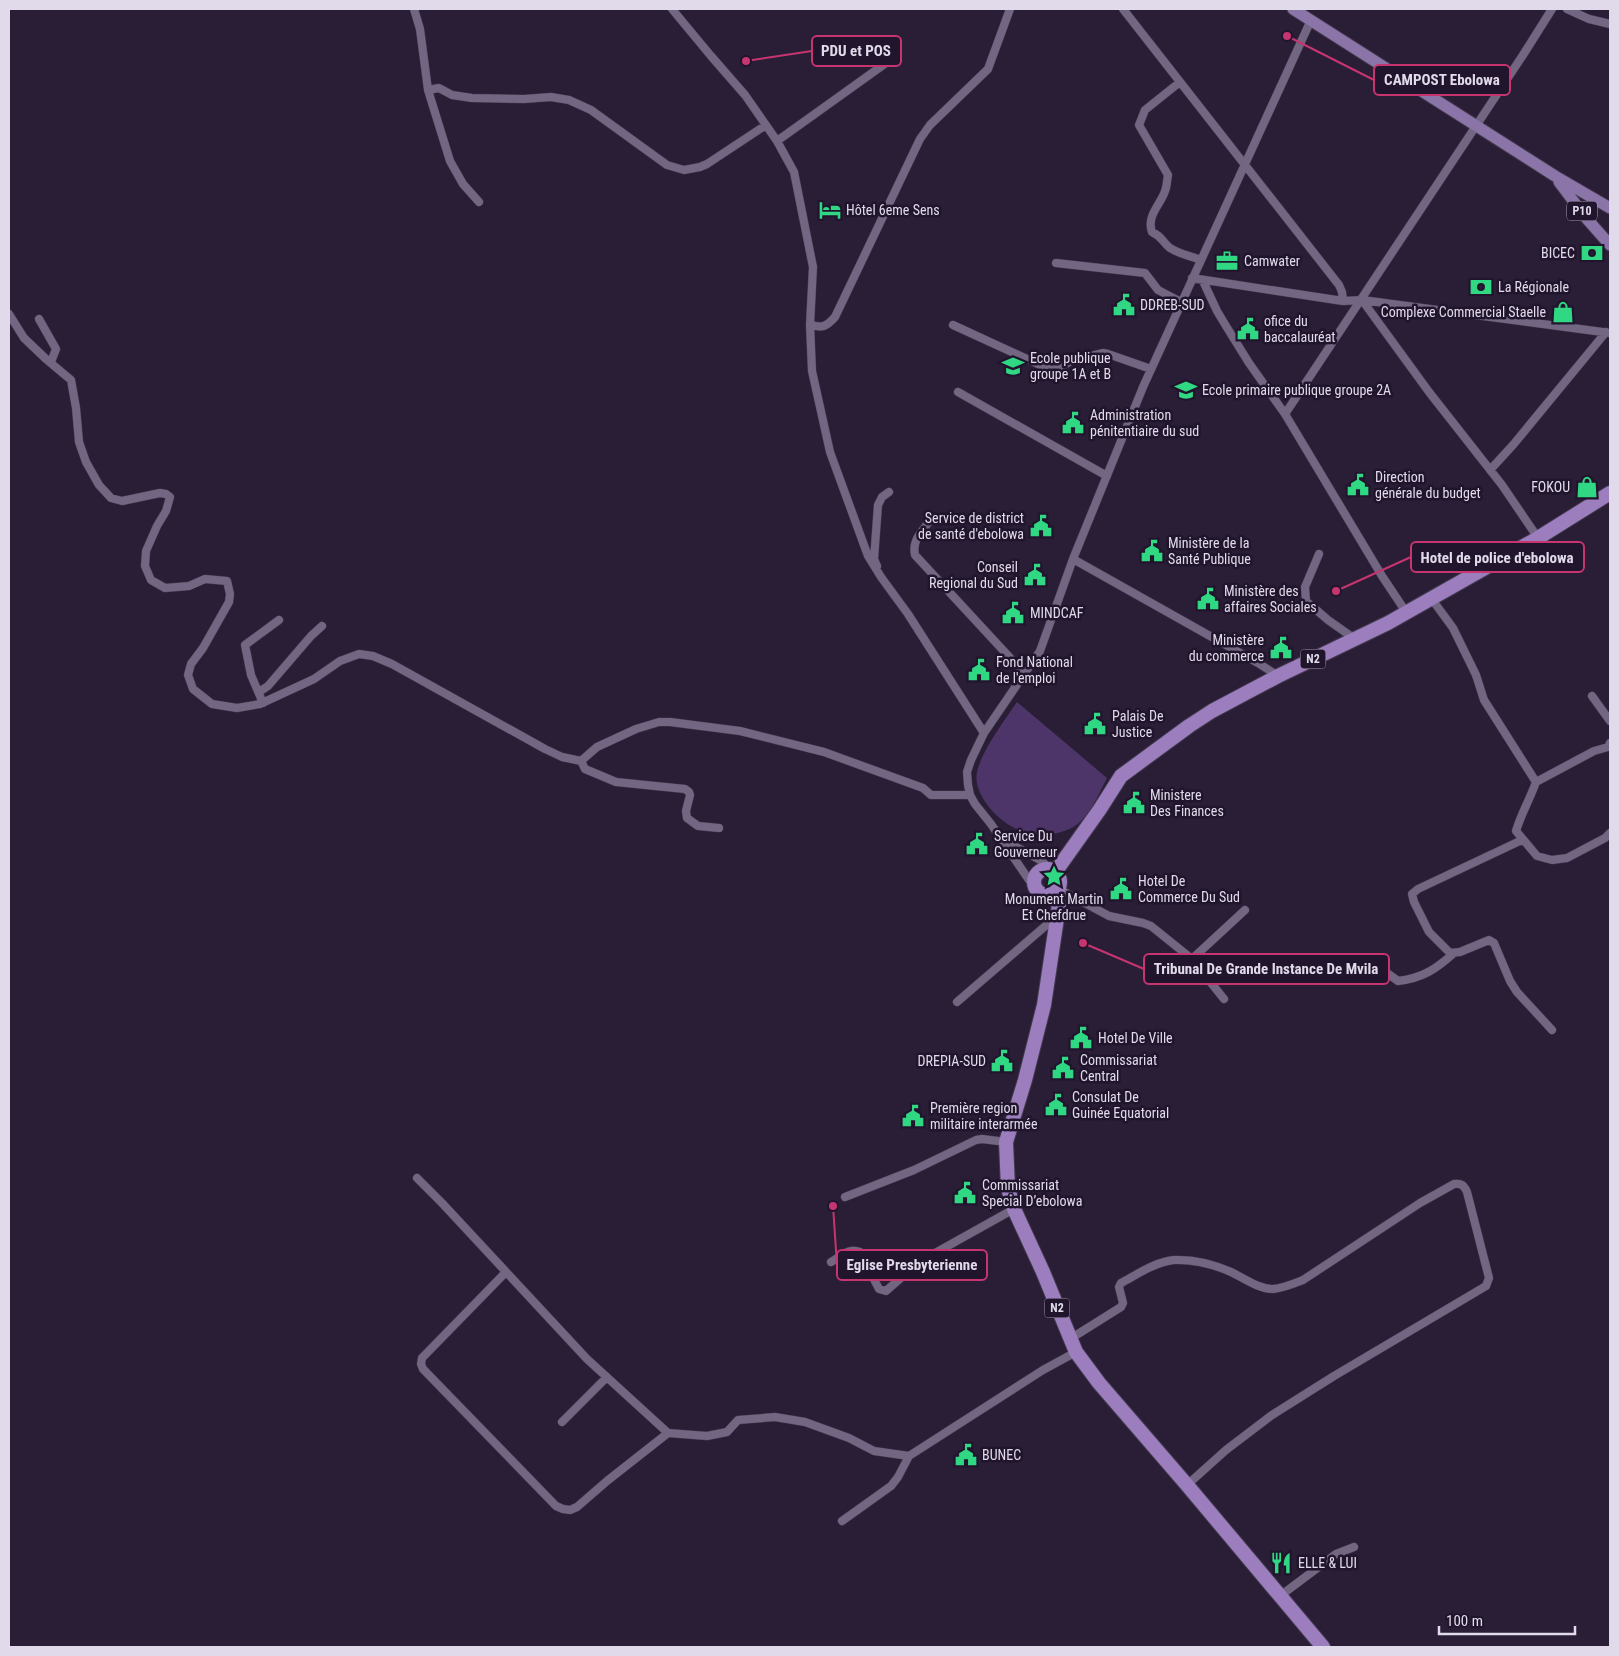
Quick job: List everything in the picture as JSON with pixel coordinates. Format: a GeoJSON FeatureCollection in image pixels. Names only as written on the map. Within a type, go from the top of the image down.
{"type":"FeatureCollection","features":[{"type":"Feature","properties":{"kind":"highway","name":"N2"},"geometry":{"type":"LineString","coordinates":[[1034,884],[1037,873],[1046,868],[1054,870],[1100,809],[1121,776],[1189,726],[1212,711],[1278,676],[1406,612],[1538,538],[1610,494]]}},
{"type":"Feature","properties":{"kind":"highway"},"geometry":{"type":"LineString","coordinates":[[1054,870],[1061,879],[1054,892]]}},
{"type":"Feature","properties":{"kind":"highway"},"geometry":{"type":"LineString","coordinates":[[1034,884],[1040,893],[1054,892]]}},
{"type":"Feature","properties":{"kind":"highway"},"geometry":{"type":"LineString","coordinates":[[1054,892],[1060,904],[1058,914]]}},
{"type":"Feature","properties":{"kind":"highway","name":"N2"},"geometry":{"type":"LineString","coordinates":[[1058,914],[1044,1005],[1006,1142],[1008,1188],[1014,1209],[1043,1272],[1076,1352],[1099,1383],[1323,1647]]}},
{"type":"Feature","properties":{"kind":"main road","name":"P10"},"geometry":{"type":"LineString","coordinates":[[1293,9],[1555,176],[1610,208]]}},
{"type":"Feature","properties":{"kind":"main road","name":"P10"},"geometry":{"type":"LineString","coordinates":[[1555,176],[1610,245]]}},
{"type":"Feature","properties":{"kind":"street"},"geometry":{"type":"LineString","coordinates":[[414,9],[420,29],[428,90],[450,161],[463,184],[479,202]]}},
{"type":"Feature","properties":{"kind":"street"},"geometry":{"type":"LineString","coordinates":[[672,9],[745,95],[777,141],[794,172],[813,266],[810,325],[812,370],[830,452],[868,556],[908,614],[984,733]]}},
{"type":"Feature","properties":{"kind":"street"},"geometry":{"type":"LineString","coordinates":[[810,325],[821,327],[828,324],[835,317],[920,139],[930,125],[983,76],[988,69],[1010,9]]}},
{"type":"Feature","properties":{"kind":"street"},"geometry":{"type":"LineString","coordinates":[[1123,9],[1339,285],[1343,302]]}},
{"type":"Feature","properties":{"kind":"street"},"geometry":{"type":"LineString","coordinates":[[1285,414],[1334,338],[1362,300],[1552,9]]}},
{"type":"Feature","properties":{"kind":"street"},"geometry":{"type":"LineString","coordinates":[[1567,9],[1589,19],[1610,24]]}},
{"type":"Feature","properties":{"kind":"street"},"geometry":{"type":"LineString","coordinates":[[1034,884],[1029,880],[1002,839],[975,804],[970,795],[967,772],[984,733],[1040,651],[1073,559],[1151,368],[1246,165],[1311,20]]}},
{"type":"Feature","properties":{"kind":"street"},"geometry":{"type":"LineString","coordinates":[[777,141],[886,63]]}},
{"type":"Feature","properties":{"kind":"street"},"geometry":{"type":"LineString","coordinates":[[1180,82],[1145,110],[1139,125],[1168,175],[1165,193],[1156,207],[1150,227],[1152,232],[1160,235],[1164,243],[1172,250],[1201,260]]}},
{"type":"Feature","properties":{"kind":"street"},"geometry":{"type":"LineString","coordinates":[[428,90],[439,88],[452,95],[472,98],[524,99],[551,97],[569,100],[591,110],[667,165],[684,170],[700,168],[766,125]]}},
{"type":"Feature","properties":{"kind":"street"},"geometry":{"type":"LineString","coordinates":[[1056,264],[1145,273],[1158,290],[1181,302]]}},
{"type":"Feature","properties":{"kind":"street"},"geometry":{"type":"LineString","coordinates":[[1192,278],[1343,302],[1362,300],[1608,333]]}},
{"type":"Feature","properties":{"kind":"street"},"geometry":{"type":"LineString","coordinates":[[1203,281],[1226,326],[1249,363],[1285,414],[1382,576],[1406,612]]}},
{"type":"Feature","properties":{"kind":"street"},"geometry":{"type":"LineString","coordinates":[[1362,300],[1429,392],[1490,470],[1538,538]]}},
{"type":"Feature","properties":{"kind":"street"},"geometry":{"type":"LineString","coordinates":[[9,314],[24,338],[70,380],[75,397],[80,442],[86,462],[99,485],[111,498],[122,501],[160,493],[170,497],[166,512],[157,526],[146,551],[145,566],[151,580],[165,588],[189,586],[205,579],[227,581],[230,594],[229,602],[203,648],[191,664],[188,675],[194,689],[212,704],[237,708],[263,703],[314,679],[340,661],[359,654],[373,656],[392,664],[544,748],[562,756],[581,761],[585,769],[616,782],[685,790],[690,795],[686,811],[687,818],[698,826],[719,828]]}},
{"type":"Feature","properties":{"kind":"street"},"geometry":{"type":"LineString","coordinates":[[39,319],[56,349],[50,362]]}},
{"type":"Feature","properties":{"kind":"street"},"geometry":{"type":"LineString","coordinates":[[953,325],[1051,370],[1057,369],[1071,361],[1103,353],[1151,368]]}},
{"type":"Feature","properties":{"kind":"street"},"geometry":{"type":"LineString","coordinates":[[1490,470],[1608,333]]}},
{"type":"Feature","properties":{"kind":"street"},"geometry":{"type":"LineString","coordinates":[[958,392],[1107,476]]}},
{"type":"Feature","properties":{"kind":"street"},"geometry":{"type":"LineString","coordinates":[[881,577],[874,559],[875,534],[878,505],[882,497],[889,492]]}},
{"type":"Feature","properties":{"kind":"street"},"geometry":{"type":"LineString","coordinates":[[928,523],[916,539],[915,555],[1025,674]]}},
{"type":"Feature","properties":{"kind":"street"},"geometry":{"type":"LineString","coordinates":[[1320,554],[1305,587],[1306,601],[1355,638]]}},
{"type":"Feature","properties":{"kind":"street"},"geometry":{"type":"LineString","coordinates":[[1073,559],[1278,676]]}},
{"type":"Feature","properties":{"kind":"street"},"geometry":{"type":"LineString","coordinates":[[1431,598],[1453,628],[1476,675],[1484,700],[1536,782]]}},
{"type":"Feature","properties":{"kind":"street"},"geometry":{"type":"LineString","coordinates":[[263,703],[251,675],[245,645],[279,620]]}},
{"type":"Feature","properties":{"kind":"street"},"geometry":{"type":"LineString","coordinates":[[259,692],[268,686],[322,626]]}},
{"type":"Feature","properties":{"kind":"street"},"geometry":{"type":"LineString","coordinates":[[1592,696],[1610,721]]}},
{"type":"Feature","properties":{"kind":"street"},"geometry":{"type":"LineString","coordinates":[[581,761],[597,747],[648,725],[670,722],[689,723],[740,731],[824,752],[923,788],[931,794],[970,795]]}},
{"type":"Feature","properties":{"kind":"street"},"geometry":{"type":"LineString","coordinates":[[1610,744],[1608,747],[1594,751],[1536,782],[1516,832],[1537,856],[1552,860],[1567,858],[1605,838],[1610,833]]}},
{"type":"Feature","properties":{"kind":"street"},"geometry":{"type":"LineString","coordinates":[[1002,839],[1054,870]]}},
{"type":"Feature","properties":{"kind":"street"},"geometry":{"type":"LineString","coordinates":[[1522,840],[1412,894],[1429,932],[1450,953],[1460,952],[1489,940],[1494,943],[1510,981],[1517,992],[1552,1030]]}},
{"type":"Feature","properties":{"kind":"street"},"geometry":{"type":"LineString","coordinates":[[1054,892],[1109,916],[1152,926],[1192,959],[1224,999]]}},
{"type":"Feature","properties":{"kind":"street"},"geometry":{"type":"LineString","coordinates":[[1192,959],[1245,910]]}},
{"type":"Feature","properties":{"kind":"street"},"geometry":{"type":"LineString","coordinates":[[958,1002],[1058,914]]}},
{"type":"Feature","properties":{"kind":"street"},"geometry":{"type":"LineString","coordinates":[[1387,972],[1398,981],[1413,979],[1436,968],[1454,953]]}},
{"type":"Feature","properties":{"kind":"street"},"geometry":{"type":"LineString","coordinates":[[845,1197],[914,1170],[976,1140],[1006,1142]]}},
{"type":"Feature","properties":{"kind":"street"},"geometry":{"type":"LineString","coordinates":[[417,1178],[587,1359],[668,1433],[707,1436],[727,1432],[738,1420],[775,1416],[805,1422],[849,1438],[874,1452],[909,1456]]}},
{"type":"Feature","properties":{"kind":"street"},"geometry":{"type":"LineString","coordinates":[[1070,1339],[1121,1307],[1123,1303],[1119,1287],[1121,1283],[1156,1265],[1174,1260],[1201,1261],[1229,1271],[1259,1286],[1272,1289],[1285,1287],[1303,1280],[1420,1203],[1454,1184],[1460,1183],[1465,1186],[1489,1278],[1486,1286],[1272,1415],[1226,1450],[1187,1485]]}},
{"type":"Feature","properties":{"kind":"street"},"geometry":{"type":"LineString","coordinates":[[831,1262],[849,1251],[855,1250],[860,1252],[879,1289],[886,1291],[919,1262],[1014,1209]]}},
{"type":"Feature","properties":{"kind":"street"},"geometry":{"type":"LineString","coordinates":[[506,1272],[422,1358],[422,1364],[424,1369],[556,1506],[570,1510],[576,1507],[668,1433]]}},
{"type":"Feature","properties":{"kind":"street"},"geometry":{"type":"LineString","coordinates":[[842,1521],[891,1486],[909,1456],[1043,1370],[1076,1352]]}},
{"type":"Feature","properties":{"kind":"street"},"geometry":{"type":"LineString","coordinates":[[562,1422],[607,1377]]}},
{"type":"Feature","properties":{"kind":"street"},"geometry":{"type":"LineString","coordinates":[[1280,1596],[1336,1554],[1354,1547]]}},
{"type":"Feature","properties":{"kind":"shaded area"},"geometry":{"type":"Polygon","coordinates":[[[1017,702],[1107,778],[1085,817],[1068,830],[1052,834],[1035,834],[1012,827],[996,815],[979,790],[977,772],[980,763],[994,736],[1017,702]]]}},
{"type":"Feature","properties":{"kind":"place","name":"CAMPOST Ebolowa"},"geometry":{"type":"Point","coordinates":[1287,36]}},
{"type":"Feature","properties":{"kind":"place","name":"PDU et POS"},"geometry":{"type":"Point","coordinates":[746,61]}},
{"type":"Feature","properties":{"kind":"place","name":"Hôtel 6eme Sens"},"geometry":{"type":"Point","coordinates":[830,210]}},
{"type":"Feature","properties":{"kind":"place","name":"BICEC"},"geometry":{"type":"Point","coordinates":[1592,253]}},
{"type":"Feature","properties":{"kind":"place","name":"Camwater"},"geometry":{"type":"Point","coordinates":[1227,261]}},
{"type":"Feature","properties":{"kind":"place","name":"La Régionale"},"geometry":{"type":"Point","coordinates":[1481,287]}},
{"type":"Feature","properties":{"kind":"place","name":"DDREB-SUD"},"geometry":{"type":"Point","coordinates":[1124,305]}},
{"type":"Feature","properties":{"kind":"place","name":"Complexe Commercial Staelle"},"geometry":{"type":"Point","coordinates":[1563,312]}},
{"type":"Feature","properties":{"kind":"place","name":"ofice du baccalauréat"},"geometry":{"type":"Point","coordinates":[1248,329]}},
{"type":"Feature","properties":{"kind":"place","name":"Ecole publique groupe 1A et B"},"geometry":{"type":"Point","coordinates":[1013,366]}},
{"type":"Feature","properties":{"kind":"place","name":"Ecole primaire publique groupe 2A"},"geometry":{"type":"Point","coordinates":[1186,390]}},
{"type":"Feature","properties":{"kind":"place","name":"Administration pénitentiaire du sud"},"geometry":{"type":"Point","coordinates":[1073,423]}},
{"type":"Feature","properties":{"kind":"place","name":"Direction générale du budget"},"geometry":{"type":"Point","coordinates":[1358,485]}},
{"type":"Feature","properties":{"kind":"place","name":"FOKOU"},"geometry":{"type":"Point","coordinates":[1587,487]}},
{"type":"Feature","properties":{"kind":"place","name":"Service de district de santé d'ebolowa"},"geometry":{"type":"Point","coordinates":[1041,526]}},
{"type":"Feature","properties":{"kind":"place","name":"Ministère de la Santé Publique"},"geometry":{"type":"Point","coordinates":[1152,551]}},
{"type":"Feature","properties":{"kind":"place","name":"Conseil Regional du Sud"},"geometry":{"type":"Point","coordinates":[1035,575]}},
{"type":"Feature","properties":{"kind":"place","name":"Hotel de police d'ebolowa"},"geometry":{"type":"Point","coordinates":[1336,591]}},
{"type":"Feature","properties":{"kind":"place","name":"Ministère des affaires Sociales"},"geometry":{"type":"Point","coordinates":[1208,599]}},
{"type":"Feature","properties":{"kind":"place","name":"MINDCAF"},"geometry":{"type":"Point","coordinates":[1013,613]}},
{"type":"Feature","properties":{"kind":"place","name":"Ministère du commerce"},"geometry":{"type":"Point","coordinates":[1281,648]}},
{"type":"Feature","properties":{"kind":"place","name":"Fond National de l'emploi"},"geometry":{"type":"Point","coordinates":[979,670]}},
{"type":"Feature","properties":{"kind":"place","name":"Palais De Justice"},"geometry":{"type":"Point","coordinates":[1095,724]}},
{"type":"Feature","properties":{"kind":"place","name":"Ministere Des Finances"},"geometry":{"type":"Point","coordinates":[1134,803]}},
{"type":"Feature","properties":{"kind":"place","name":"Service Du Gouverneur"},"geometry":{"type":"Point","coordinates":[977,844]}},
{"type":"Feature","properties":{"kind":"place","name":"Monument Martin Et Chefdrue"},"geometry":{"type":"Point","coordinates":[1054,876]}},
{"type":"Feature","properties":{"kind":"place","name":"Hotel De Commerce Du Sud"},"geometry":{"type":"Point","coordinates":[1121,889]}},
{"type":"Feature","properties":{"kind":"place","name":"Tribunal De Grande Instance De Mvila"},"geometry":{"type":"Point","coordinates":[1083,943]}},
{"type":"Feature","properties":{"kind":"place","name":"Hotel De Ville"},"geometry":{"type":"Point","coordinates":[1081,1038]}},
{"type":"Feature","properties":{"kind":"place","name":"DREPIA-SUD"},"geometry":{"type":"Point","coordinates":[1002,1061]}},
{"type":"Feature","properties":{"kind":"place","name":"Commissariat Central"},"geometry":{"type":"Point","coordinates":[1063,1068]}},
{"type":"Feature","properties":{"kind":"place","name":"Consulat De Guinée Equatorial"},"geometry":{"type":"Point","coordinates":[1056,1105]}},
{"type":"Feature","properties":{"kind":"place","name":"Première region militaire interarmée"},"geometry":{"type":"Point","coordinates":[913,1116]}},
{"type":"Feature","properties":{"kind":"place","name":"Commissariat Special D’ebolowa"},"geometry":{"type":"Point","coordinates":[965,1193]}},
{"type":"Feature","properties":{"kind":"place","name":"Eglise Presbyterienne"},"geometry":{"type":"Point","coordinates":[833,1206]}},
{"type":"Feature","properties":{"kind":"place","name":"BUNEC"},"geometry":{"type":"Point","coordinates":[966,1455]}},
{"type":"Feature","properties":{"kind":"place","name":"ELLE & LUI"},"geometry":{"type":"Point","coordinates":[1281,1563]}}]}
